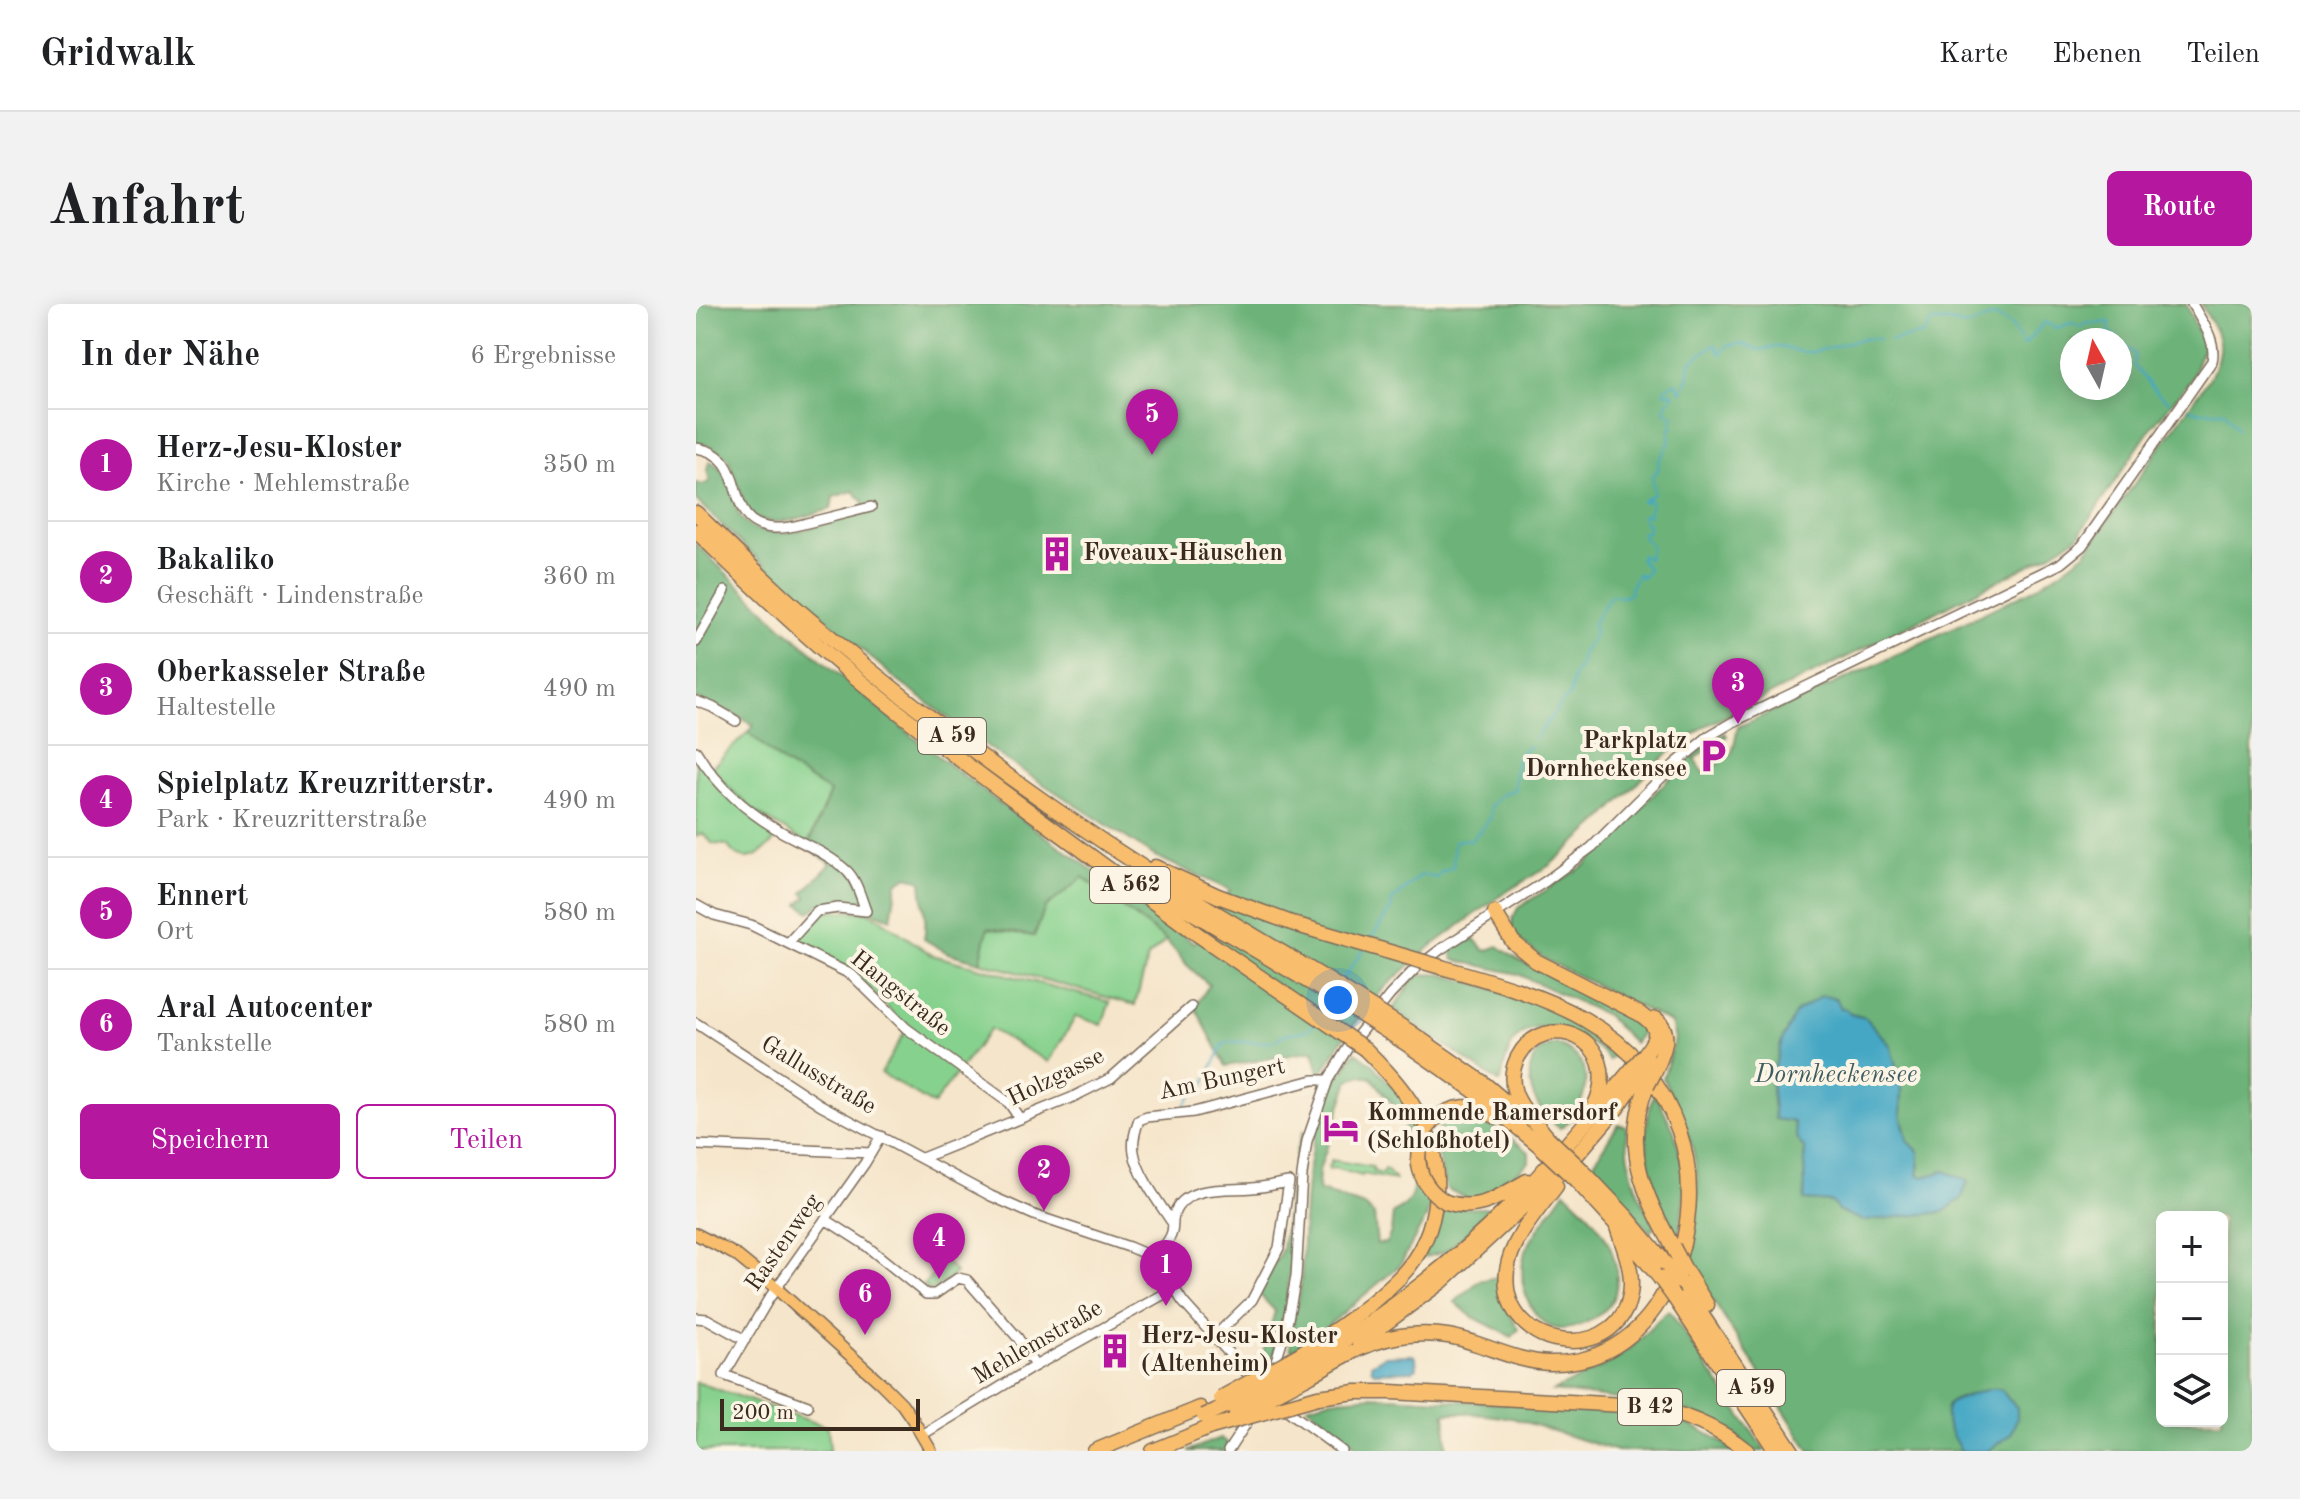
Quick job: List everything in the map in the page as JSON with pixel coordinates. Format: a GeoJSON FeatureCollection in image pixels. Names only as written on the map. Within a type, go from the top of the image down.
{"type":"FeatureCollection","features":[{"type":"Feature","properties":{"kind":"highway","name":"A 59"},"geometry":{"type":"LineString","coordinates":[[696,513],[766,581],[884,682],[1011,779],[1316,986],[1482,1082],[1579,1176],[1663,1271],[1674,1297],[1776,1451]]}},
{"type":"Feature","properties":{"kind":"highway","name":"A 59"},"geometry":{"type":"LineString","coordinates":[[696,531],[847,670],[953,755],[1064,835],[1208,915]]}},
{"type":"Feature","properties":{"kind":"highway","name":"A 562"},"geometry":{"type":"LineString","coordinates":[[1064,835],[1197,934],[1365,1049],[1393,1079],[1417,1112],[1429,1139],[1437,1184],[1435,1204],[1423,1242],[1400,1276],[1303,1366]]}},
{"type":"Feature","properties":{"kind":"highway","name":"A 59"},"geometry":{"type":"LineString","coordinates":[[1098,838],[1218,896],[1297,925],[1524,991],[1577,1013],[1613,1038],[1649,1074],[1670,1108],[1686,1159],[1690,1198],[1687,1226],[1671,1280],[1651,1313],[1627,1337],[1605,1351],[1559,1363],[1529,1361],[1457,1338],[1419,1334],[1384,1339],[1333,1362]]}},
{"type":"Feature","properties":{"kind":"highway"},"geometry":{"type":"LineString","coordinates":[[1101,1451],[1205,1417],[1239,1389],[1303,1366],[1333,1362],[1441,1282],[1568,1165],[1639,1078],[1654,1052],[1659,1020],[1640,1014],[1536,961],[1513,942],[1495,913]]}},
{"type":"Feature","properties":{"kind":"highway"},"geometry":{"type":"LineString","coordinates":[[1544,1142],[1520,1104],[1512,1080],[1519,1055],[1538,1037],[1557,1033],[1571,1035],[1583,1040],[1597,1055],[1602,1067],[1602,1087],[1588,1120]]}},
{"type":"Feature","properties":{"kind":"highway","name":"A 59"},"geometry":{"type":"LineString","coordinates":[[1407,1037],[1526,1134],[1544,1142]]}},
{"type":"Feature","properties":{"kind":"highway"},"geometry":{"type":"LineString","coordinates":[[1153,1451],[1205,1417],[1303,1366],[1399,1303],[1517,1199],[1588,1120],[1639,1078],[1654,1052]]}},
{"type":"Feature","properties":{"kind":"highway"},"geometry":{"type":"LineString","coordinates":[[1639,1078],[1637,1162],[1647,1195],[1673,1247],[1683,1276]]}},
{"type":"Feature","properties":{"kind":"highway"},"geometry":{"type":"LineString","coordinates":[[1526,1134],[1475,1107],[1455,1108],[1433,1121],[1420,1140],[1418,1166],[1426,1184],[1435,1194],[1446,1202],[1465,1206],[1484,1204],[1541,1173]]}},
{"type":"Feature","properties":{"kind":"highway"},"geometry":{"type":"LineString","coordinates":[[1568,1165],[1525,1230],[1510,1261],[1507,1284],[1521,1320],[1537,1333],[1562,1342],[1593,1338],[1610,1328],[1622,1313],[1631,1287],[1620,1220]]}},
{"type":"Feature","properties":{"kind":"highway","name":"A 59"},"geometry":{"type":"LineString","coordinates":[[1663,1271],[1683,1276],[1707,1305],[1710,1325],[1792,1451]]}},
{"type":"Feature","properties":{"kind":"highway","name":"B 42"},"geometry":{"type":"LineString","coordinates":[[1205,1417],[1346,1393],[1391,1392],[1627,1404],[1669,1411],[1708,1426],[1747,1451]]}},
{"type":"Feature","properties":{"kind":"highway"},"geometry":{"type":"LineString","coordinates":[[1095,1451],[1205,1417]]}},
{"type":"Feature","properties":{"kind":"main road"},"geometry":{"type":"LineString","coordinates":[[696,1234],[736,1255],[888,1389],[902,1404],[931,1451]]}},
{"type":"Feature","properties":{"kind":"street"},"geometry":{"type":"LineString","coordinates":[[1228,1451],[1266,1393],[1292,1302],[1303,1158],[1328,1080],[1361,1030],[1397,987],[1441,949],[1546,881],[1592,847],[1675,764],[1722,728],[2072,556],[2212,361],[2213,343],[2192,304]]}},
{"type":"Feature","properties":{"kind":"street"},"geometry":{"type":"LineString","coordinates":[[696,448],[707,449],[720,457],[731,471],[741,507],[747,518],[757,525],[791,528],[871,507]]}},
{"type":"Feature","properties":{"kind":"street"},"geometry":{"type":"LineString","coordinates":[[696,642],[725,591]]}},
{"type":"Feature","properties":{"kind":"street"},"geometry":{"type":"LineString","coordinates":[[696,701],[736,721]]}},
{"type":"Feature","properties":{"kind":"street"},"geometry":{"type":"LineString","coordinates":[[696,751],[706,769],[746,808],[780,831],[829,857],[853,879],[866,911],[838,908],[817,911],[788,943]]}},
{"type":"Feature","properties":{"kind":"street","name":"Hangstraße"},"geometry":{"type":"LineString","coordinates":[[696,905],[714,915],[751,925],[852,975],[906,1028],[1009,1103],[1020,1119]]}},
{"type":"Feature","properties":{"kind":"street","name":"Holzgasse"},"geometry":{"type":"LineString","coordinates":[[922,1158],[1071,1098],[1111,1078],[1191,1007]]}},
{"type":"Feature","properties":{"kind":"street","name":"Gallusstraße"},"geometry":{"type":"LineString","coordinates":[[696,1023],[821,1105],[991,1196],[1034,1215],[1155,1258]]}},
{"type":"Feature","properties":{"kind":"street","name":"Am Bungert"},"geometry":{"type":"LineString","coordinates":[[1171,1221],[1134,1154],[1134,1135],[1139,1120],[1194,1112],[1313,1080],[1328,1080]]}},
{"type":"Feature","properties":{"kind":"street","name":"Rastenweg"},"geometry":{"type":"LineString","coordinates":[[799,1414],[806,1405],[724,1375],[768,1300],[881,1136]]}},
{"type":"Feature","properties":{"kind":"street"},"geometry":{"type":"LineString","coordinates":[[696,1145],[871,1153]]}},
{"type":"Feature","properties":{"kind":"street"},"geometry":{"type":"LineString","coordinates":[[1215,1336],[1252,1300],[1274,1259],[1279,1248],[1289,1182],[1196,1194],[1180,1203],[1171,1221],[1172,1231],[1155,1258],[1183,1302],[1241,1368],[1308,1428],[1342,1451]]}},
{"type":"Feature","properties":{"kind":"street"},"geometry":{"type":"LineString","coordinates":[[825,1219],[864,1244],[926,1294],[935,1294],[958,1278],[967,1280],[1018,1338],[1035,1366]]}},
{"type":"Feature","properties":{"kind":"street","name":"Mehlemstraße"},"geometry":{"type":"LineString","coordinates":[[922,1435],[1035,1366],[1175,1288]]}},
{"type":"Feature","properties":{"kind":"street"},"geometry":{"type":"LineString","coordinates":[[696,1318],[707,1319],[745,1340]]}},
{"type":"Feature","properties":{"kind":"green space"},"geometry":{"type":"Polygon","coordinates":[[[696,304],[2186,304],[2204,345],[2191,380],[2153,425],[2078,536],[2049,555],[1705,726],[1667,754],[1601,820],[1550,865],[1503,894],[1430,947],[1383,989],[1342,1040],[1320,1076],[1313,1051],[1226,1066],[1195,1007],[1209,985],[1166,940],[1083,877],[1045,908],[1034,936],[988,928],[980,962],[948,953],[924,939],[921,881],[908,876],[897,883],[891,919],[867,910],[820,904],[810,912],[799,904],[807,897],[803,893],[831,864],[808,847],[830,792],[781,761],[748,732],[754,725],[696,699],[696,648],[704,632],[696,633],[696,544],[781,626],[916,739],[1194,943],[1230,890],[1155,856],[1006,760],[898,681],[752,554],[696,500],[696,483],[703,485],[710,481],[707,470],[709,461],[725,476],[742,519],[753,528],[767,532],[800,530],[863,513],[863,501],[853,491],[833,497],[831,509],[793,520],[773,522],[758,519],[748,512],[728,458],[711,446],[696,443],[696,304]]]}},
{"type":"Feature","properties":{"kind":"green space"},"geometry":{"type":"Polygon","coordinates":[[[2201,304],[2252,304],[2252,1451],[1988,1451],[2013,1429],[2017,1408],[2007,1398],[1981,1391],[1953,1401],[1947,1408],[1949,1428],[1964,1451],[1810,1451],[1694,1271],[1692,1252],[1698,1207],[1696,1164],[1683,1121],[1663,1078],[1675,1039],[1671,1023],[1548,961],[1521,942],[1513,930],[1513,918],[1518,908],[1585,865],[1692,755],[1725,733],[1727,736],[1694,759],[1704,773],[1732,754],[1738,727],[2032,590],[2085,553],[2211,376],[2219,354],[2216,331],[2201,304]],[[1810,1003],[1796,1012],[1771,1080],[1775,1119],[1795,1122],[1797,1139],[1805,1150],[1805,1200],[1832,1202],[1945,1171],[1923,1177],[1918,1175],[1920,1165],[1907,1140],[1901,1114],[1902,1089],[1866,1018],[1810,1003]]]}},
{"type":"Feature","properties":{"kind":"green space"},"geometry":{"type":"Polygon","coordinates":[[[748,732],[781,761],[830,792],[808,844],[748,807],[711,768],[748,732]]]}},
{"type":"Feature","properties":{"kind":"green space"},"geometry":{"type":"Polygon","coordinates":[[[696,757],[780,834],[762,852],[748,858],[741,857],[727,845],[713,844],[703,833],[696,836],[696,757]]]}},
{"type":"Feature","properties":{"kind":"green space"},"geometry":{"type":"Polygon","coordinates":[[[1083,877],[1166,940],[1148,957],[1135,1005],[980,962],[988,928],[1034,936],[1045,908],[1083,877]]]}},
{"type":"Feature","properties":{"kind":"green space"},"geometry":{"type":"Polygon","coordinates":[[[825,911],[866,912],[932,955],[1110,1002],[1102,1025],[1076,1016],[1049,1062],[990,1029],[933,1105],[881,1073],[907,1028],[856,974],[792,943],[816,914],[825,911]]]}},
{"type":"Feature","properties":{"kind":"green space"},"geometry":{"type":"Polygon","coordinates":[[[1474,939],[1485,951],[1498,946],[1517,959],[1647,1026],[1634,1043],[1606,1015],[1518,974],[1454,960],[1450,948],[1474,939]]]}},
{"type":"Feature","properties":{"kind":"green space"},"geometry":{"type":"Polygon","coordinates":[[[1440,974],[1510,994],[1561,1014],[1619,1052],[1609,1060],[1592,1044],[1567,1032],[1541,1028],[1529,1030],[1512,1045],[1500,1083],[1393,1009],[1416,975],[1440,974]]]}},
{"type":"Feature","properties":{"kind":"green space"},"geometry":{"type":"Polygon","coordinates":[[[1556,1044],[1580,1060],[1585,1072],[1584,1090],[1578,1108],[1560,1128],[1544,1114],[1530,1083],[1533,1061],[1541,1051],[1556,1044]]]}},
{"type":"Feature","properties":{"kind":"green space"},"geometry":{"type":"Polygon","coordinates":[[[1356,1052],[1374,1065],[1406,1104],[1416,1130],[1410,1137],[1394,1106],[1372,1078],[1361,1076],[1349,1080],[1319,1171],[1318,1190],[1364,1206],[1374,1215],[1377,1244],[1386,1243],[1393,1213],[1408,1201],[1416,1181],[1430,1202],[1427,1216],[1400,1265],[1324,1329],[1291,1351],[1291,1334],[1301,1285],[1307,1180],[1316,1129],[1336,1080],[1356,1052]]]}},
{"type":"Feature","properties":{"kind":"green space"},"geometry":{"type":"Polygon","coordinates":[[[1655,1092],[1674,1131],[1686,1178],[1680,1229],[1676,1237],[1654,1185],[1647,1148],[1649,1110],[1655,1092]]]}},
{"type":"Feature","properties":{"kind":"green space"},"geometry":{"type":"Polygon","coordinates":[[[1466,1119],[1500,1131],[1529,1152],[1529,1162],[1491,1192],[1475,1199],[1447,1189],[1437,1148],[1438,1132],[1443,1124],[1466,1119]]]}},
{"type":"Feature","properties":{"kind":"green space"},"geometry":{"type":"Polygon","coordinates":[[[1618,1124],[1626,1126],[1633,1179],[1655,1227],[1650,1232],[1592,1166],[1618,1124]]]}},
{"type":"Feature","properties":{"kind":"green space"},"geometry":{"type":"Polygon","coordinates":[[[1303,1131],[1285,1312],[1273,1358],[1257,1372],[1250,1365],[1263,1352],[1275,1311],[1259,1294],[1282,1249],[1296,1151],[1303,1131]]]}},
{"type":"Feature","properties":{"kind":"green space"},"geometry":{"type":"Polygon","coordinates":[[[1331,1160],[1373,1167],[1373,1171],[1378,1173],[1383,1173],[1384,1169],[1395,1180],[1362,1176],[1334,1168],[1329,1170],[1331,1160]]]}},
{"type":"Feature","properties":{"kind":"green space"},"geometry":{"type":"Polygon","coordinates":[[[1565,1191],[1603,1233],[1617,1273],[1613,1298],[1606,1309],[1578,1326],[1559,1329],[1540,1319],[1533,1310],[1527,1299],[1522,1275],[1525,1253],[1532,1239],[1565,1191]]]}},
{"type":"Feature","properties":{"kind":"green space"},"geometry":{"type":"Polygon","coordinates":[[[1444,1208],[1488,1208],[1485,1217],[1445,1252],[1422,1258],[1444,1208]]]}},
{"type":"Feature","properties":{"kind":"green space"},"geometry":{"type":"Polygon","coordinates":[[[946,1262],[956,1273],[931,1291],[923,1285],[946,1262]]]}},
{"type":"Feature","properties":{"kind":"green space"},"geometry":{"type":"Polygon","coordinates":[[[1502,1276],[1506,1304],[1519,1329],[1512,1337],[1471,1316],[1455,1302],[1479,1281],[1502,1276]]]}},
{"type":"Feature","properties":{"kind":"green space"},"geometry":{"type":"Polygon","coordinates":[[[1669,1311],[1765,1451],[1755,1451],[1723,1425],[1672,1406],[1553,1391],[1623,1354],[1669,1311]]]}},
{"type":"Feature","properties":{"kind":"green space"},"geometry":{"type":"Polygon","coordinates":[[[696,1382],[828,1427],[830,1451],[696,1451],[696,1382]]]}},
{"type":"Feature","properties":{"kind":"green space"},"geometry":{"type":"Polygon","coordinates":[[[1372,1396],[1635,1411],[1688,1424],[1735,1451],[1617,1451],[1512,1418],[1445,1413],[1447,1451],[1362,1451],[1307,1406],[1329,1400],[1372,1396]]]}},
{"type":"Feature","properties":{"kind":"green space"},"geometry":{"type":"Polygon","coordinates":[[[1221,1438],[1229,1444],[1224,1451],[1188,1451],[1221,1438]]]}},
{"type":"Feature","properties":{"kind":"water","name":"Dornheckensee"},"geometry":{"type":"Polygon","coordinates":[[[1822,996],[1836,998],[1841,1008],[1850,1014],[1866,1018],[1890,1045],[1902,1089],[1901,1114],[1907,1140],[1919,1152],[1918,1175],[1923,1177],[1945,1171],[1968,1181],[1962,1198],[1943,1212],[1864,1221],[1838,1211],[1832,1202],[1804,1200],[1805,1150],[1797,1139],[1794,1122],[1775,1119],[1771,1080],[1782,1040],[1796,1012],[1822,996]]]}},
{"type":"Feature","properties":{"kind":"water"},"geometry":{"type":"Polygon","coordinates":[[[1413,1355],[1417,1368],[1412,1371],[1374,1372],[1371,1368],[1371,1364],[1385,1356],[1413,1355]]]}},
{"type":"Feature","properties":{"kind":"water"},"geometry":{"type":"Polygon","coordinates":[[[1990,1389],[2002,1390],[2017,1408],[2011,1434],[1988,1451],[1962,1451],[1949,1428],[1946,1415],[1949,1404],[1990,1389]]]}},
{"type":"Feature","properties":{"kind":"waterway"},"geometry":{"type":"LineString","coordinates":[[1890,341],[1924,334],[1932,322],[1968,326],[1995,316],[2011,325],[2024,345],[2045,322],[2056,328],[2072,323],[2081,327],[2086,322],[2110,322],[2109,328]]}},
{"type":"Feature","properties":{"kind":"waterway"},"geometry":{"type":"LineString","coordinates":[[1535,739],[1570,696],[1574,673],[1582,664],[1580,657],[1595,634],[1593,623],[1611,595],[1623,597],[1631,593],[1638,573],[1642,578],[1649,570],[1640,559],[1642,555],[1648,559],[1651,547],[1643,536],[1643,532],[1648,532],[1643,514],[1649,515],[1651,502],[1648,499],[1644,503],[1642,501],[1654,494],[1652,476],[1657,472],[1658,462],[1669,444],[1670,429],[1673,427],[1671,422],[1675,416],[1664,408],[1674,396],[1670,392],[1665,393],[1664,389],[1676,382],[1681,392],[1688,379],[1690,362],[1715,344],[1720,354],[1729,344],[1740,343],[1759,349],[1780,347],[1807,352],[1862,339],[1879,339]]}},
{"type":"Feature","properties":{"kind":"waterway"},"geometry":{"type":"LineString","coordinates":[[2132,351],[2135,354],[2134,366],[2169,402]]}},
{"type":"Feature","properties":{"kind":"waterway"},"geometry":{"type":"LineString","coordinates":[[2190,409],[2200,412],[2225,411],[2238,429]]}},
{"type":"Feature","properties":{"kind":"waterway"},"geometry":{"type":"LineString","coordinates":[[1371,938],[1391,909],[1392,901],[1421,875],[1438,878],[1440,873],[1453,867],[1454,842],[1471,841],[1491,817],[1490,807],[1502,794],[1514,790],[1518,759],[1531,746]]}},
{"type":"Feature","properties":{"kind":"waterway"},"geometry":{"type":"LineString","coordinates":[[1342,981],[1363,950]]}},
{"type":"Feature","properties":{"kind":"waterway"},"geometry":{"type":"LineString","coordinates":[[1323,1012],[1330,1000]]}},
{"type":"Feature","properties":{"kind":"waterway"},"geometry":{"type":"LineString","coordinates":[[1184,1106],[1193,1093],[1203,1087],[1223,1045],[1229,1042],[1273,1042],[1285,1034],[1305,1031],[1315,1024]]}},
{"type":"Feature","properties":{"kind":"place","name":"Ennert"},"geometry":{"type":"Point","coordinates":[1152,455]}},
{"type":"Feature","properties":{"kind":"place","name":"Foveaux-Häuschen"},"geometry":{"type":"Point","coordinates":[1057,554]}},
{"type":"Feature","properties":{"kind":"place","name":"Oberkasseler Straße"},"geometry":{"type":"Point","coordinates":[1738,724]}},
{"type":"Feature","properties":{"kind":"place","name":"Parkplatz Dornheckensee"},"geometry":{"type":"Point","coordinates":[1713,756]}},
{"type":"Feature","properties":{"kind":"place","name":"Kommende Ramersdorf (Schloßhotel)"},"geometry":{"type":"Point","coordinates":[1341,1128]}},
{"type":"Feature","properties":{"kind":"place","name":"Bakaliko"},"geometry":{"type":"Point","coordinates":[1044,1211]}},
{"type":"Feature","properties":{"kind":"place","name":"Spielplatz Kreuzritterstr."},"geometry":{"type":"Point","coordinates":[939,1279]}},
{"type":"Feature","properties":{"kind":"place","name":"Herz-Jesu-Kloster"},"geometry":{"type":"Point","coordinates":[1166,1306]}},
{"type":"Feature","properties":{"kind":"place","name":"Aral Autocenter"},"geometry":{"type":"Point","coordinates":[865,1335]}},
{"type":"Feature","properties":{"kind":"place","name":"Herz-Jesu-Kloster (Altenheim)"},"geometry":{"type":"Point","coordinates":[1115,1351]}}]}
